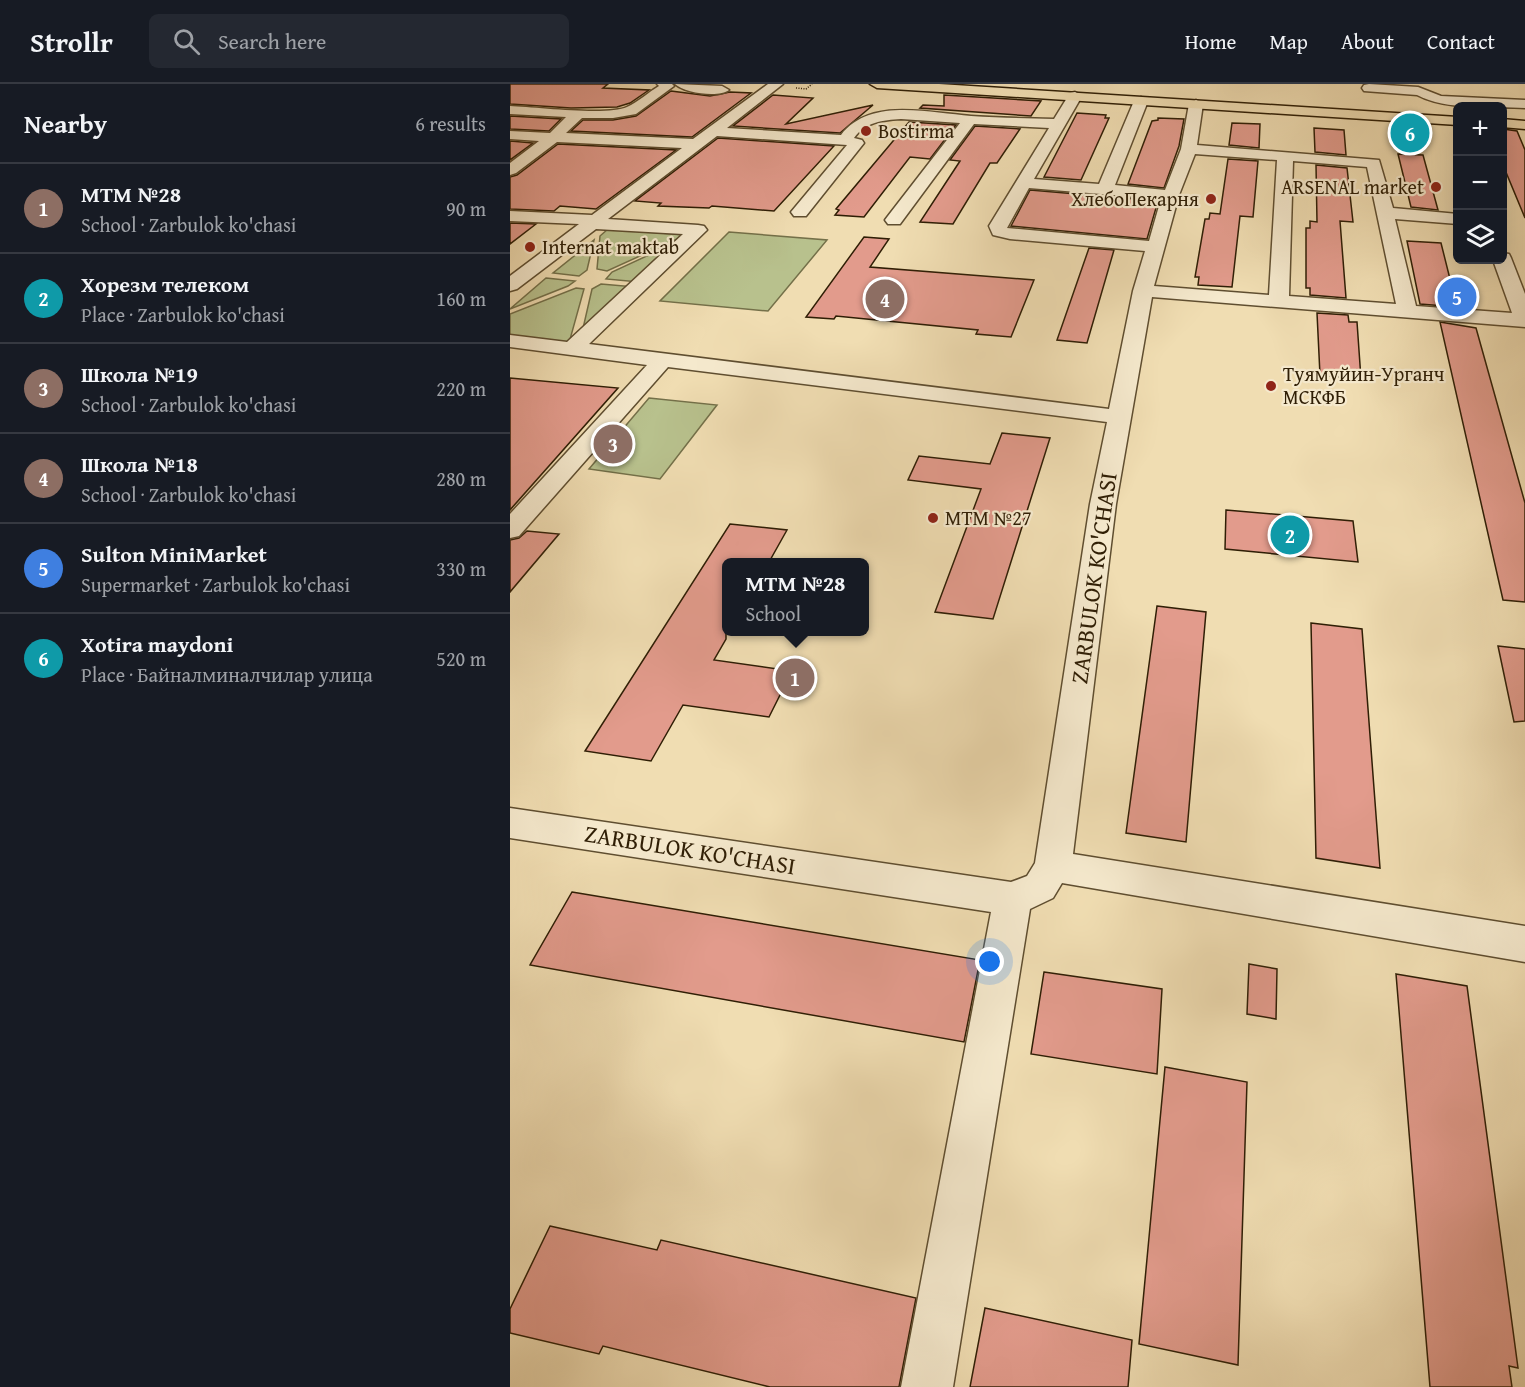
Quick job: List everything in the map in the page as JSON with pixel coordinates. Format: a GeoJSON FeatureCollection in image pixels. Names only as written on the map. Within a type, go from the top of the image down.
{"type":"FeatureCollection","features":[{"type":"Feature","properties":{"kind":"main road"},"geometry":{"type":"LineString","coordinates":[[877,84],[978,87],[1453,124]]}},
{"type":"Feature","properties":{"kind":"main road"},"geometry":{"type":"LineString","coordinates":[[1507,123],[1525,125]]}},
{"type":"Feature","properties":{"kind":"street"},"geometry":{"type":"LineString","coordinates":[[510,110],[574,114],[613,114],[631,111],[666,86],[664,84]]}},
{"type":"Feature","properties":{"kind":"street"},"geometry":{"type":"LineString","coordinates":[[682,84],[690,88],[722,90]]}},
{"type":"Feature","properties":{"kind":"street"},"geometry":{"type":"LineString","coordinates":[[510,285],[776,84]]}},
{"type":"Feature","properties":{"kind":"street"},"geometry":{"type":"LineString","coordinates":[[1371,106],[1368,86],[1418,91],[1425,93],[1428,97],[1441,100],[1525,104]]}},
{"type":"Feature","properties":{"kind":"street"},"geometry":{"type":"LineString","coordinates":[[1075,96],[998,226],[999,231],[1010,234],[1157,247]]}},
{"type":"Feature","properties":{"kind":"street"},"geometry":{"type":"LineString","coordinates":[[1105,189],[1141,101]]}},
{"type":"Feature","properties":{"kind":"street","name":"ZARBULOK KO'CHASI"},"geometry":{"type":"LineString","coordinates":[[1053,867],[1103,504],[1119,417],[1143,291],[1171,195],[1189,149],[1196,104]]}},
{"type":"Feature","properties":{"kind":"street"},"geometry":{"type":"LineString","coordinates":[[510,171],[554,137],[576,117],[574,114]]}},
{"type":"Feature","properties":{"kind":"street"},"geometry":{"type":"LineString","coordinates":[[845,140],[848,131],[874,117],[904,115],[1059,124]]}},
{"type":"Feature","properties":{"kind":"street"},"geometry":{"type":"LineString","coordinates":[[894,220],[970,120]]}},
{"type":"Feature","properties":{"kind":"street"},"geometry":{"type":"LineString","coordinates":[[713,131],[845,140],[857,143],[800,212]]}},
{"type":"Feature","properties":{"kind":"street"},"geometry":{"type":"LineString","coordinates":[[510,135],[695,144]]}},
{"type":"Feature","properties":{"kind":"street"},"geometry":{"type":"LineString","coordinates":[[1189,149],[1374,163],[1407,311]]}},
{"type":"Feature","properties":{"kind":"street"},"geometry":{"type":"LineString","coordinates":[[1280,301],[1285,157]]}},
{"type":"Feature","properties":{"kind":"street"},"geometry":{"type":"LineString","coordinates":[[1024,183],[1171,195]]}},
{"type":"Feature","properties":{"kind":"street"},"geometry":{"type":"LineString","coordinates":[[1385,213],[1453,219]]}},
{"type":"Feature","properties":{"kind":"street"},"geometry":{"type":"LineString","coordinates":[[510,216],[698,230],[572,349]]}},
{"type":"Feature","properties":{"kind":"street"},"geometry":{"type":"LineString","coordinates":[[1143,291],[1525,320],[1505,264]]}},
{"type":"Feature","properties":{"kind":"street"},"geometry":{"type":"LineString","coordinates":[[510,341],[1119,417]]}},
{"type":"Feature","properties":{"kind":"street"},"geometry":{"type":"LineString","coordinates":[[510,530],[663,360]]}},
{"type":"Feature","properties":{"kind":"street","name":"ZARBULOK KO'CHASI"},"geometry":{"type":"LineString","coordinates":[[510,823],[1013,898]]}},
{"type":"Feature","properties":{"kind":"street"},"geometry":{"type":"LineString","coordinates":[[927,1387],[1013,898],[1040,887],[1053,867],[1525,944]]}},
{"type":"Feature","properties":{"kind":"green space"},"geometry":{"type":"Polygon","coordinates":[[[608,229],[686,235],[607,271],[597,269],[600,236],[608,229]]]}},
{"type":"Feature","properties":{"kind":"green space"},"geometry":{"type":"Polygon","coordinates":[[[729,232],[827,240],[768,311],[660,301],[729,232]]]}},
{"type":"Feature","properties":{"kind":"green space"},"geometry":{"type":"Polygon","coordinates":[[[594,240],[587,270],[579,276],[553,273],[594,240]]]}},
{"type":"Feature","properties":{"kind":"green space"},"geometry":{"type":"Polygon","coordinates":[[[677,242],[639,282],[606,279],[612,272],[677,242]]]}},
{"type":"Feature","properties":{"kind":"green space"},"geometry":{"type":"Polygon","coordinates":[[[546,278],[575,281],[568,286],[510,309],[546,278]]]}},
{"type":"Feature","properties":{"kind":"green space"},"geometry":{"type":"Polygon","coordinates":[[[601,284],[636,287],[581,337],[592,289],[601,284]]]}},
{"type":"Feature","properties":{"kind":"green space"},"geometry":{"type":"Polygon","coordinates":[[[576,288],[584,289],[569,343],[510,335],[510,314],[576,288]]]}},
{"type":"Feature","properties":{"kind":"green space"},"geometry":{"type":"Polygon","coordinates":[[[649,398],[717,405],[660,479],[589,469],[649,398]]]}},
{"type":"Feature","properties":{"kind":"building"},"geometry":{"type":"Polygon","coordinates":[[[510,84],[608,84],[603,88],[649,90],[630,103],[617,107],[571,108],[510,104],[510,84]]]}},
{"type":"Feature","properties":{"kind":"building"},"geometry":{"type":"Polygon","coordinates":[[[671,91],[710,96],[730,92],[751,93],[692,137],[571,131],[583,120],[613,120],[636,116],[671,91]]]}},
{"type":"Feature","properties":{"kind":"building"},"geometry":{"type":"Polygon","coordinates":[[[773,95],[813,98],[786,124],[873,105],[840,133],[733,126],[773,95]]]}},
{"type":"Feature","properties":{"kind":"building"},"geometry":{"type":"Polygon","coordinates":[[[944,95],[1041,101],[1031,116],[920,108],[923,105],[944,106],[944,95]]]}},
{"type":"Feature","properties":{"kind":"building"},"geometry":{"type":"Polygon","coordinates":[[[1077,113],[1106,115],[1105,118],[1109,118],[1081,180],[1044,177],[1077,113]]]}},
{"type":"Feature","properties":{"kind":"building"},"geometry":{"type":"Polygon","coordinates":[[[510,116],[561,119],[549,131],[510,129],[510,116]]]}},
{"type":"Feature","properties":{"kind":"building"},"geometry":{"type":"Polygon","coordinates":[[[1158,118],[1184,119],[1179,146],[1164,188],[1128,184],[1152,121],[1158,118]]]}},
{"type":"Feature","properties":{"kind":"building"},"geometry":{"type":"Polygon","coordinates":[[[909,122],[956,125],[930,159],[910,157],[864,217],[835,215],[839,210],[836,209],[909,122]]]}},
{"type":"Feature","properties":{"kind":"building"},"geometry":{"type":"Polygon","coordinates":[[[1232,123],[1260,124],[1259,148],[1229,145],[1232,123]]]}},
{"type":"Feature","properties":{"kind":"building"},"geometry":{"type":"Polygon","coordinates":[[[975,126],[1020,129],[997,163],[990,163],[953,224],[920,222],[960,161],[950,160],[975,126]]]}},
{"type":"Feature","properties":{"kind":"building"},"geometry":{"type":"Polygon","coordinates":[[[1314,128],[1344,130],[1346,155],[1315,152],[1314,128]]]}},
{"type":"Feature","properties":{"kind":"building"},"geometry":{"type":"Polygon","coordinates":[[[1507,130],[1517,131],[1525,150],[1525,218],[1507,175],[1507,130]]]}},
{"type":"Feature","properties":{"kind":"building"},"geometry":{"type":"Polygon","coordinates":[[[718,138],[834,146],[774,211],[712,206],[709,208],[658,206],[661,203],[635,201],[718,138]]]}},
{"type":"Feature","properties":{"kind":"building"},"geometry":{"type":"Polygon","coordinates":[[[510,141],[533,143],[510,160],[510,141]]]}},
{"type":"Feature","properties":{"kind":"building"},"geometry":{"type":"Polygon","coordinates":[[[558,144],[676,150],[596,209],[560,206],[554,211],[510,209],[510,177],[517,175],[558,144]]]}},
{"type":"Feature","properties":{"kind":"building"},"geometry":{"type":"Polygon","coordinates":[[[1398,154],[1423,155],[1438,210],[1411,207],[1398,154]]]}},
{"type":"Feature","properties":{"kind":"building"},"geometry":{"type":"Polygon","coordinates":[[[1228,159],[1258,161],[1253,217],[1240,216],[1232,287],[1198,285],[1199,277],[1195,277],[1205,219],[1209,219],[1210,213],[1220,214],[1228,159]]]}},
{"type":"Feature","properties":{"kind":"building"},"geometry":{"type":"Polygon","coordinates":[[[1316,165],[1347,168],[1353,222],[1340,221],[1346,298],[1310,295],[1310,288],[1306,288],[1306,228],[1310,228],[1310,221],[1317,222],[1316,165]]]}},
{"type":"Feature","properties":{"kind":"building"},"geometry":{"type":"Polygon","coordinates":[[[1030,190],[1158,201],[1147,239],[1011,226],[1030,190]]]}},
{"type":"Feature","properties":{"kind":"building","name":"Internat maktab"},"geometry":{"type":"Polygon","coordinates":[[[510,223],[536,224],[510,244],[510,223]]]}},
{"type":"Feature","properties":{"kind":"building"},"geometry":{"type":"Polygon","coordinates":[[[864,237],[889,239],[870,267],[1034,280],[1011,337],[976,334],[978,330],[836,316],[834,319],[806,317],[864,237]]]}},
{"type":"Feature","properties":{"kind":"building"},"geometry":{"type":"Polygon","coordinates":[[[1407,241],[1441,243],[1457,307],[1420,304],[1407,241]]]}},
{"type":"Feature","properties":{"kind":"building"},"geometry":{"type":"Polygon","coordinates":[[[1089,248],[1114,250],[1087,343],[1057,340],[1089,248]]]}},
{"type":"Feature","properties":{"kind":"building"},"geometry":{"type":"Polygon","coordinates":[[[1317,313],[1348,315],[1349,322],[1357,322],[1361,379],[1320,375],[1317,313]]]}},
{"type":"Feature","properties":{"kind":"building"},"geometry":{"type":"Polygon","coordinates":[[[1440,322],[1476,328],[1525,503],[1525,602],[1503,600],[1440,322]]]}},
{"type":"Feature","properties":{"kind":"building"},"geometry":{"type":"Polygon","coordinates":[[[510,378],[618,388],[510,510],[510,378]]]}},
{"type":"Feature","properties":{"kind":"building","name":"MTM №27"},"geometry":{"type":"Polygon","coordinates":[[[1002,433],[1050,438],[993,619],[935,612],[981,489],[908,480],[919,456],[990,464],[1002,433]]]}},
{"type":"Feature","properties":{"kind":"building"},"geometry":{"type":"Polygon","coordinates":[[[1226,510],[1353,521],[1358,562],[1225,549],[1226,510]]]}},
{"type":"Feature","properties":{"kind":"building"},"geometry":{"type":"Polygon","coordinates":[[[730,524],[787,530],[771,558],[722,558],[722,636],[726,636],[726,639],[714,660],[792,671],[769,717],[683,705],[651,761],[585,751],[730,524]]]}},
{"type":"Feature","properties":{"kind":"building"},"geometry":{"type":"Polygon","coordinates":[[[527,531],[559,534],[510,592],[510,540],[519,538],[527,531]]]}},
{"type":"Feature","properties":{"kind":"building"},"geometry":{"type":"Polygon","coordinates":[[[1157,606],[1206,612],[1186,842],[1126,833],[1157,606]]]}},
{"type":"Feature","properties":{"kind":"building"},"geometry":{"type":"Polygon","coordinates":[[[1311,623],[1362,629],[1380,868],[1316,858],[1311,623]]]}},
{"type":"Feature","properties":{"kind":"building"},"geometry":{"type":"Polygon","coordinates":[[[1498,646],[1525,649],[1525,721],[1514,722],[1498,646]]]}},
{"type":"Feature","properties":{"kind":"building"},"geometry":{"type":"Polygon","coordinates":[[[572,892],[980,960],[964,1042],[530,965],[572,892]]]}},
{"type":"Feature","properties":{"kind":"building"},"geometry":{"type":"Polygon","coordinates":[[[1249,964],[1277,969],[1276,1019],[1247,1014],[1249,964]]]}},
{"type":"Feature","properties":{"kind":"building"},"geometry":{"type":"Polygon","coordinates":[[[1044,972],[1162,989],[1157,1074],[1031,1054],[1044,972]]]}},
{"type":"Feature","properties":{"kind":"building"},"geometry":{"type":"Polygon","coordinates":[[[1396,974],[1467,986],[1518,1368],[1509,1366],[1512,1387],[1430,1387],[1396,974]]]}},
{"type":"Feature","properties":{"kind":"building"},"geometry":{"type":"Polygon","coordinates":[[[1165,1067],[1247,1082],[1238,1365],[1139,1344],[1165,1067]]]}},
{"type":"Feature","properties":{"kind":"building"},"geometry":{"type":"Polygon","coordinates":[[[550,1226],[657,1250],[661,1240],[916,1298],[899,1387],[770,1387],[603,1346],[599,1354],[510,1333],[510,1309],[550,1226]]]}},
{"type":"Feature","properties":{"kind":"building"},"geometry":{"type":"Polygon","coordinates":[[[985,1308],[1132,1340],[1128,1387],[970,1387],[985,1308]]]}},
{"type":"Feature","properties":{"kind":"place","name":"Bostirma"},"geometry":{"type":"Point","coordinates":[866,131]}},
{"type":"Feature","properties":{"kind":"place","name":"Xotira maydoni"},"geometry":{"type":"Point","coordinates":[1410,133]}},
{"type":"Feature","properties":{"kind":"place","name":"ARSENAL market"},"geometry":{"type":"Point","coordinates":[1436,187]}},
{"type":"Feature","properties":{"kind":"place","name":"ХлебоПекарня"},"geometry":{"type":"Point","coordinates":[1211,199]}},
{"type":"Feature","properties":{"kind":"place","name":"Internat maktab"},"geometry":{"type":"Point","coordinates":[530,247]}},
{"type":"Feature","properties":{"kind":"place","name":"Sulton MiniMarket"},"geometry":{"type":"Point","coordinates":[1457,297]}},
{"type":"Feature","properties":{"kind":"place","name":"Школа №18"},"geometry":{"type":"Point","coordinates":[885,299]}},
{"type":"Feature","properties":{"kind":"place","name":"Туямуйин-Урганч МСКФБ"},"geometry":{"type":"Point","coordinates":[1271,386]}},
{"type":"Feature","properties":{"kind":"place","name":"Школа №19"},"geometry":{"type":"Point","coordinates":[613,444]}},
{"type":"Feature","properties":{"kind":"place","name":"MTM №27"},"geometry":{"type":"Point","coordinates":[933,518]}},
{"type":"Feature","properties":{"kind":"place","name":"Хорезм телеком"},"geometry":{"type":"Point","coordinates":[1290,535]}},
{"type":"Feature","properties":{"kind":"place","name":"MTM №28"},"geometry":{"type":"Point","coordinates":[795,678]}}]}
